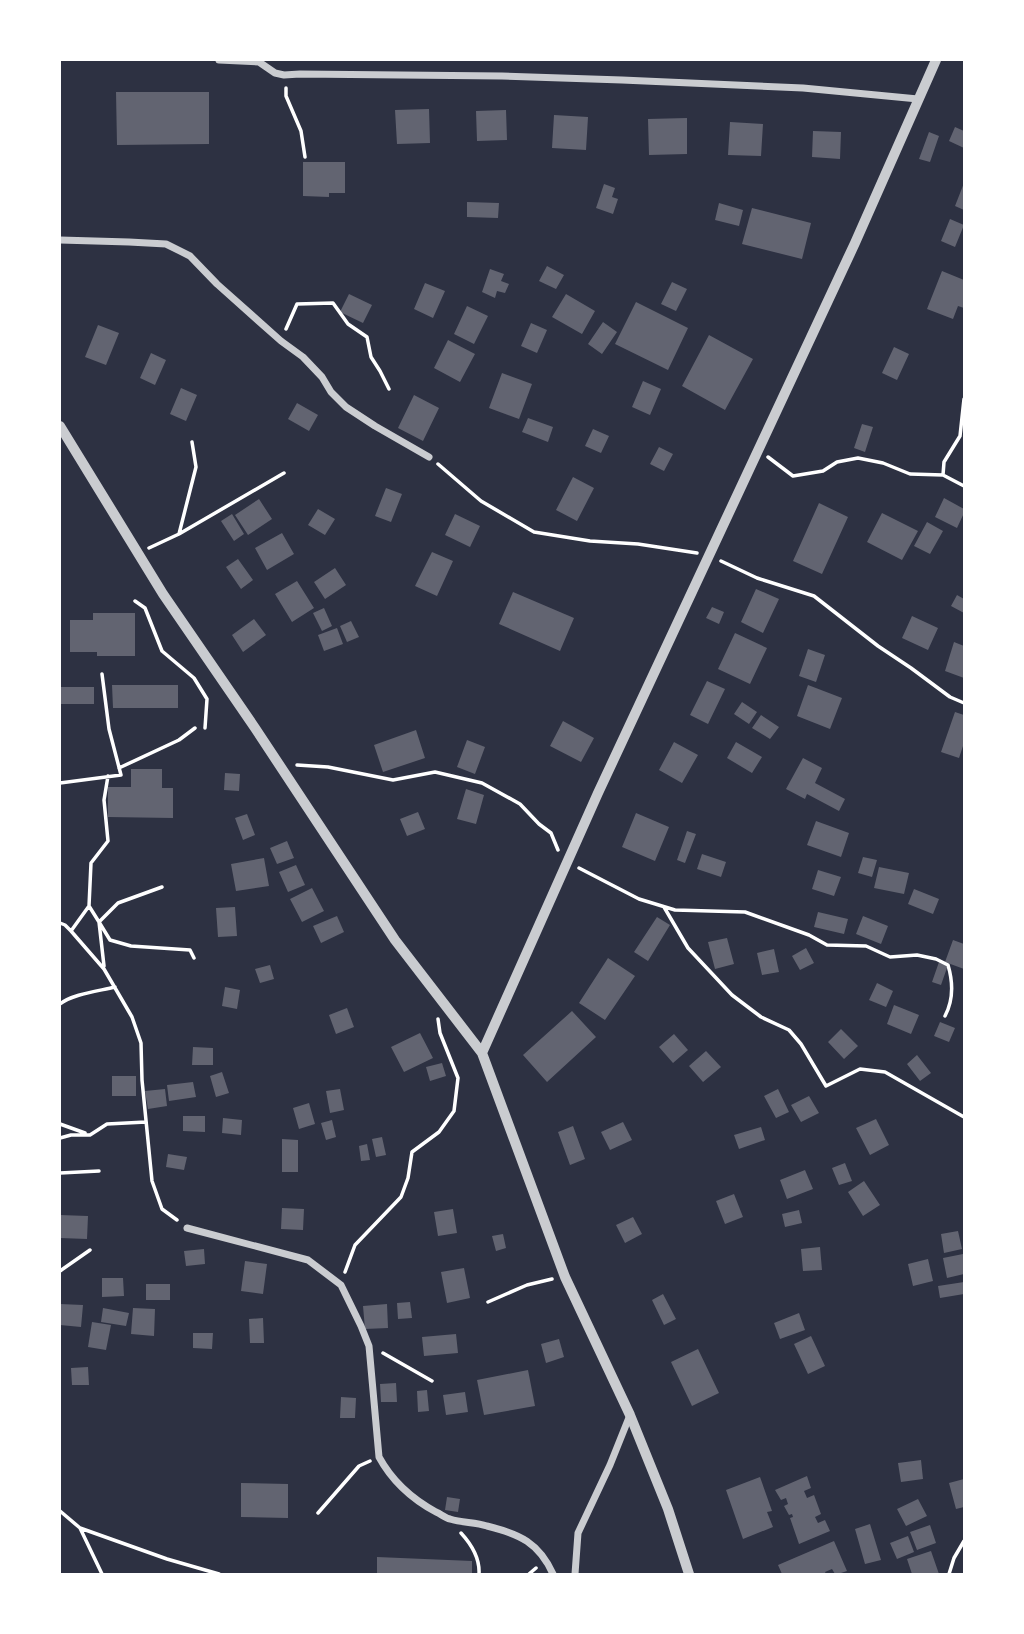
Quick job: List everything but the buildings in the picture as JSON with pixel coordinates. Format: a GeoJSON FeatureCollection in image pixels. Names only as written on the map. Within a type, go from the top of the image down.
{"type":"FeatureCollection","features":[{"type":"Feature","properties":{"kind":"street"},"geometry":{"type":"LineString","coordinates":[[219,60],[260,61],[275,73],[284,75],[582,78],[803,88],[918,99]]}},
{"type":"Feature","properties":{"kind":"street"},"geometry":{"type":"LineString","coordinates":[[481,1053],[849,255],[936,60]]}},
{"type":"Feature","properties":{"kind":"street"},"geometry":{"type":"LineString","coordinates":[[60,240],[166,244],[190,256],[217,284],[303,357],[346,407],[429,457]]}},
{"type":"Feature","properties":{"kind":"street"},"geometry":{"type":"LineString","coordinates":[[60,426],[163,594],[395,940],[481,1053],[565,1277],[630,1415],[668,1510],[689,1574]]}},
{"type":"Feature","properties":{"kind":"street"},"geometry":{"type":"LineString","coordinates":[[187,1228],[307,1260],[341,1285],[369,1346],[379,1457],[386,1470],[419,1503],[449,1519],[488,1526],[529,1541],[546,1559],[553,1574]]}},
{"type":"Feature","properties":{"kind":"street"},"geometry":{"type":"LineString","coordinates":[[575,1574],[578,1533],[630,1415]]}},
{"type":"Feature","properties":{"kind":"path"},"geometry":{"type":"LineString","coordinates":[[284,75],[286,96],[300,131],[305,157]]}},
{"type":"Feature","properties":{"kind":"path"},"geometry":{"type":"LineString","coordinates":[[281,341],[297,304],[332,303],[348,324],[367,337],[371,357],[389,389]]}},
{"type":"Feature","properties":{"kind":"path"},"geometry":{"type":"LineString","coordinates":[[943,475],[944,462],[960,436],[964,399]]}},
{"type":"Feature","properties":{"kind":"path"},"geometry":{"type":"LineString","coordinates":[[179,534],[196,467],[192,442]]}},
{"type":"Feature","properties":{"kind":"path"},"geometry":{"type":"LineString","coordinates":[[758,449],[793,476],[823,471],[837,462],[858,458],[910,474],[943,475],[964,486]]}},
{"type":"Feature","properties":{"kind":"path"},"geometry":{"type":"LineString","coordinates":[[429,457],[481,501],[534,532],[709,555],[757,578],[814,596],[878,646],[950,697],[964,703]]}},
{"type":"Feature","properties":{"kind":"path"},"geometry":{"type":"LineString","coordinates":[[137,554],[179,534],[284,472]]}},
{"type":"Feature","properties":{"kind":"path"},"geometry":{"type":"LineString","coordinates":[[135,601],[145,608],[162,651],[194,678],[207,699],[205,728]]}},
{"type":"Feature","properties":{"kind":"path"},"geometry":{"type":"LineString","coordinates":[[60,783],[121,775],[109,729],[102,674]]}},
{"type":"Feature","properties":{"kind":"path"},"geometry":{"type":"LineString","coordinates":[[119,768],[179,740],[195,728]]}},
{"type":"Feature","properties":{"kind":"path"},"geometry":{"type":"LineString","coordinates":[[279,764],[328,767],[393,780],[435,772],[482,783],[520,804],[538,824],[551,833],[556,847],[567,862],[639,899],[675,910],[745,912],[809,935],[827,946],[866,946],[891,957],[917,955],[948,965],[952,985],[945,1016]]}},
{"type":"Feature","properties":{"kind":"path"},"geometry":{"type":"LineString","coordinates":[[71,932],[89,906],[91,863],[108,841],[104,800],[108,776]]}},
{"type":"Feature","properties":{"kind":"path"},"geometry":{"type":"LineString","coordinates":[[99,922],[118,903],[162,887]]}},
{"type":"Feature","properties":{"kind":"path"},"geometry":{"type":"LineString","coordinates":[[89,906],[110,940],[131,946],[190,950],[194,958]]}},
{"type":"Feature","properties":{"kind":"path"},"geometry":{"type":"LineString","coordinates":[[664,907],[688,948],[732,995],[761,1017],[789,1030],[801,1044],[826,1086],[860,1069],[885,1072],[964,1117]]}},
{"type":"Feature","properties":{"kind":"path"},"geometry":{"type":"LineString","coordinates":[[99,922],[104,969]]}},
{"type":"Feature","properties":{"kind":"path"},"geometry":{"type":"LineString","coordinates":[[60,923],[65,925],[104,969],[132,1017],[141,1043],[152,1181],[162,1209],[187,1228]]}},
{"type":"Feature","properties":{"kind":"path"},"geometry":{"type":"LineString","coordinates":[[60,1004],[71,998],[115,987]]}},
{"type":"Feature","properties":{"kind":"path"},"geometry":{"type":"LineString","coordinates":[[341,1285],[355,1245],[401,1197],[408,1178],[412,1152],[439,1132],[454,1111],[458,1078],[440,1033],[432,990]]}},
{"type":"Feature","properties":{"kind":"path"},"geometry":{"type":"LineString","coordinates":[[60,1138],[90,1135],[107,1124],[146,1122]]}},
{"type":"Feature","properties":{"kind":"path"},"geometry":{"type":"LineString","coordinates":[[60,1124],[90,1135]]}},
{"type":"Feature","properties":{"kind":"path"},"geometry":{"type":"LineString","coordinates":[[60,1173],[99,1171]]}},
{"type":"Feature","properties":{"kind":"path"},"geometry":{"type":"LineString","coordinates":[[60,1271],[90,1250]]}},
{"type":"Feature","properties":{"kind":"path"},"geometry":{"type":"LineString","coordinates":[[488,1302],[527,1285],[565,1277]]}},
{"type":"Feature","properties":{"kind":"path"},"geometry":{"type":"LineString","coordinates":[[369,1346],[432,1381]]}},
{"type":"Feature","properties":{"kind":"path"},"geometry":{"type":"LineString","coordinates":[[318,1513],[359,1466],[379,1457]]}},
{"type":"Feature","properties":{"kind":"path"},"geometry":{"type":"LineString","coordinates":[[60,1511],[79,1528],[102,1574]]}},
{"type":"Feature","properties":{"kind":"path"},"geometry":{"type":"LineString","coordinates":[[449,1519],[470,1543],[480,1564],[479,1574]]}},
{"type":"Feature","properties":{"kind":"path"},"geometry":{"type":"LineString","coordinates":[[79,1528],[219,1574]]}},
{"type":"Feature","properties":{"kind":"path"},"geometry":{"type":"LineString","coordinates":[[948,1574],[964,1541]]}}]}
